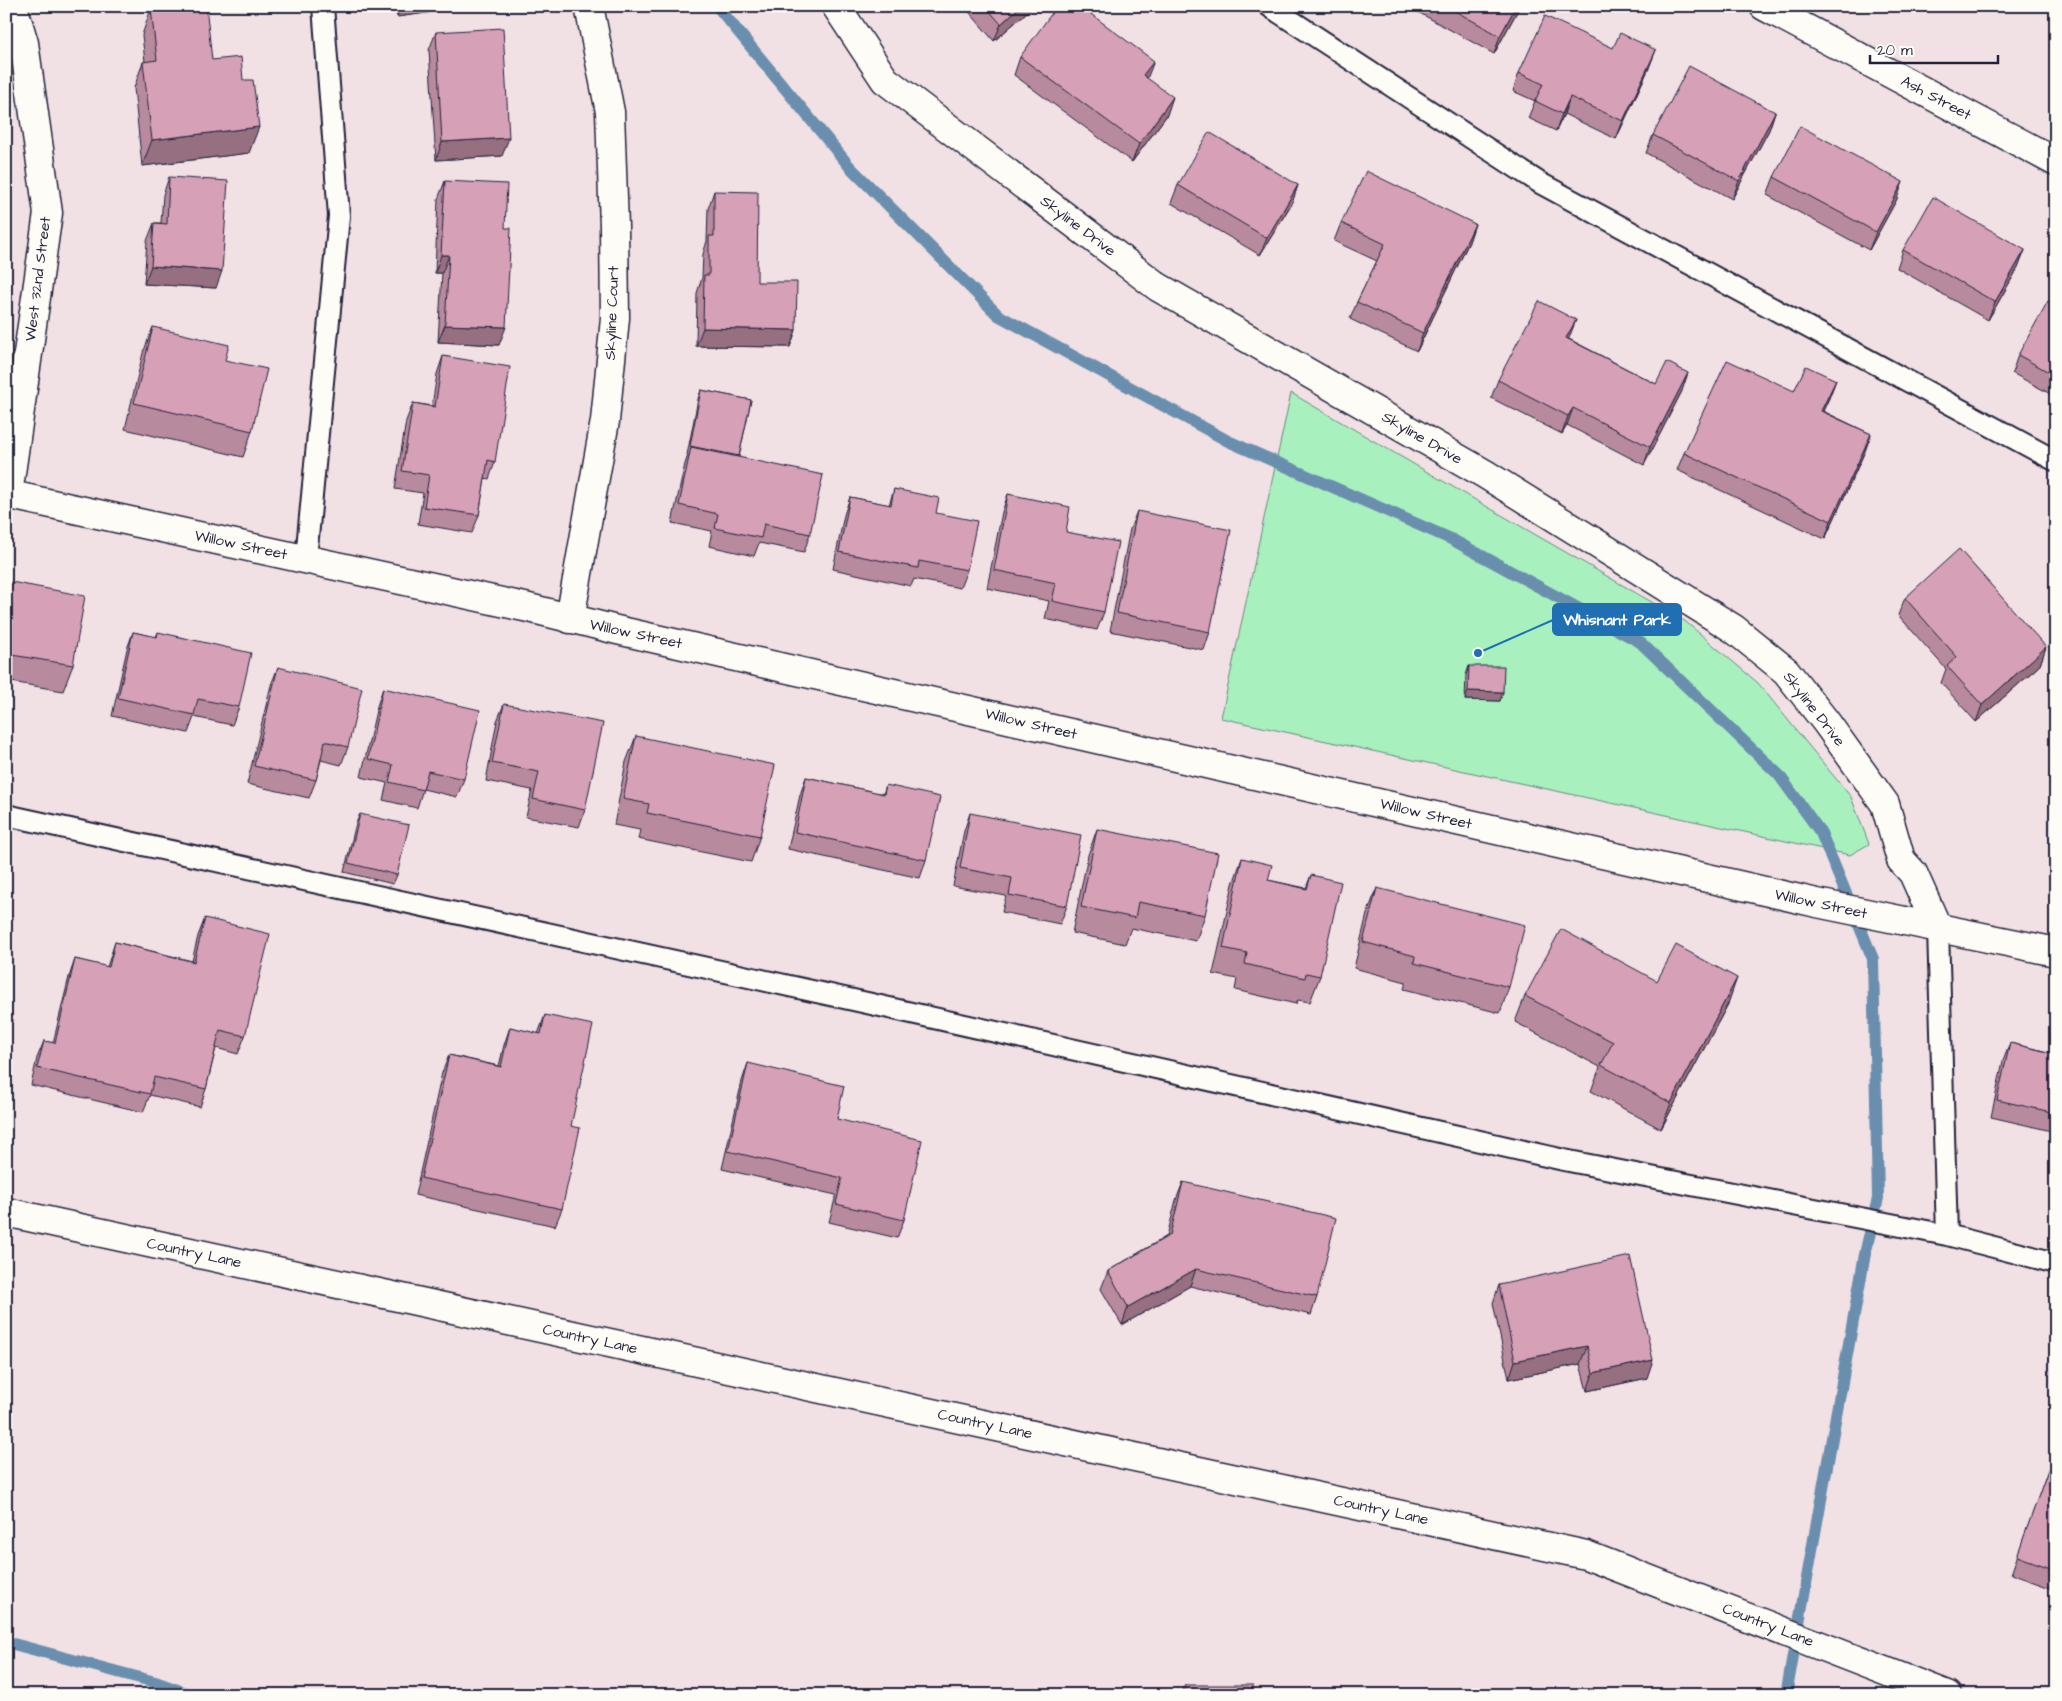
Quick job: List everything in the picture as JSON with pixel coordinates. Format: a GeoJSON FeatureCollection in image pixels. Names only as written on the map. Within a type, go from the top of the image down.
{"type":"FeatureCollection","features":[{"type":"Feature","properties":{"kind":"street","name":"West 32nd Street"},"geometry":{"type":"LineString","coordinates":[[7,494],[48,214],[24,43],[12,6]]}},
{"type":"Feature","properties":{"kind":"street","name":"Skyline Court"},"geometry":{"type":"LineString","coordinates":[[570,619],[605,422],[615,318],[610,112],[589,6]]}},
{"type":"Feature","properties":{"kind":"street","name":"Skyline Drive"},"geometry":{"type":"LineString","coordinates":[[836,6],[885,80],[1158,288],[1486,474],[1734,629],[1786,671],[1886,804],[1901,860],[1913,873],[1938,929]]}},
{"type":"Feature","properties":{"kind":"street","name":"Ash Street"},"geometry":{"type":"LineString","coordinates":[[1764,6],[2056,162]]}},
{"type":"Feature","properties":{"kind":"street","name":"Willow Street"},"geometry":{"type":"LineString","coordinates":[[7,494],[529,608],[570,619],[1817,903],[2056,952]]}},
{"type":"Feature","properties":{"kind":"street","name":"Country Lane"},"geometry":{"type":"LineString","coordinates":[[6,1212],[1586,1555],[1947,1695]]}},
{"type":"Feature","properties":{"kind":"lane"},"geometry":{"type":"LineString","coordinates":[[306,558],[339,216],[323,6]]}},
{"type":"Feature","properties":{"kind":"lane"},"geometry":{"type":"LineString","coordinates":[[1269,6],[1540,183],[2056,461]]}},
{"type":"Feature","properties":{"kind":"lane"},"geometry":{"type":"LineString","coordinates":[[6,815],[866,1003],[1564,1160],[1947,1236],[2056,1263]]}},
{"type":"Feature","properties":{"kind":"lane"},"geometry":{"type":"LineString","coordinates":[[1938,929],[1947,1236]]}},
{"type":"Feature","properties":{"kind":"green space"},"geometry":{"type":"Polygon","coordinates":[[[1291,393],[1686,622],[1758,683],[1851,797],[1869,844],[1850,855],[1221,718],[1291,393]]]}},
{"type":"Feature","properties":{"kind":"building"},"geometry":{"type":"Polygon","coordinates":[[[206,6],[212,60],[241,57],[243,80],[253,80],[259,127],[152,140],[143,62],[157,60],[151,9],[206,6]]]}},
{"type":"Feature","properties":{"kind":"building"},"geometry":{"type":"Polygon","coordinates":[[[985,6],[1021,6],[1001,24],[985,6]]]}},
{"type":"Feature","properties":{"kind":"building"},"geometry":{"type":"Polygon","coordinates":[[[1057,6],[1080,6],[1154,61],[1143,75],[1173,97],[1139,144],[1020,57],[1057,6]]]}},
{"type":"Feature","properties":{"kind":"building"},"geometry":{"type":"Polygon","coordinates":[[[1446,6],[1516,6],[1500,36],[1446,6]]]}},
{"type":"Feature","properties":{"kind":"building"},"geometry":{"type":"Polygon","coordinates":[[[1545,16],[1613,48],[1620,33],[1656,50],[1623,121],[1570,97],[1562,114],[1535,101],[1543,84],[1519,73],[1545,16]]]}},
{"type":"Feature","properties":{"kind":"building"},"geometry":{"type":"Polygon","coordinates":[[[503,28],[509,138],[442,142],[436,32],[503,28]]]}},
{"type":"Feature","properties":{"kind":"building"},"geometry":{"type":"Polygon","coordinates":[[[1689,66],[1775,112],[1739,181],[1653,135],[1689,66]]]}},
{"type":"Feature","properties":{"kind":"building"},"geometry":{"type":"Polygon","coordinates":[[[1800,126],[1903,182],[1876,232],[1774,177],[1800,126]]]}},
{"type":"Feature","properties":{"kind":"building"},"geometry":{"type":"Polygon","coordinates":[[[1209,132],[1298,185],[1267,238],[1178,185],[1209,132]]]}},
{"type":"Feature","properties":{"kind":"building"},"geometry":{"type":"Polygon","coordinates":[[[1366,171],[1475,224],[1423,333],[1357,302],[1385,244],[1341,223],[1366,171]]]}},
{"type":"Feature","properties":{"kind":"building"},"geometry":{"type":"Polygon","coordinates":[[[169,177],[228,181],[222,271],[151,266],[154,223],[167,224],[169,177]]]}},
{"type":"Feature","properties":{"kind":"building"},"geometry":{"type":"Polygon","coordinates":[[[445,181],[507,184],[505,228],[511,228],[506,327],[445,325],[449,255],[441,255],[445,181]]]}},
{"type":"Feature","properties":{"kind":"building"},"geometry":{"type":"Polygon","coordinates":[[[714,191],[758,192],[757,282],[797,282],[796,330],[703,328],[704,275],[709,275],[709,236],[714,236],[714,191]]]}},
{"type":"Feature","properties":{"kind":"building"},"geometry":{"type":"Polygon","coordinates":[[[1933,197],[2025,250],[1995,302],[1903,250],[1933,197]]]}},
{"type":"Feature","properties":{"kind":"building"},"geometry":{"type":"Polygon","coordinates":[[[1539,301],[1576,320],[1566,338],[1656,384],[1667,362],[1688,373],[1650,447],[1573,408],[1568,416],[1498,380],[1539,301]]]}},
{"type":"Feature","properties":{"kind":"building"},"geometry":{"type":"Polygon","coordinates":[[[2048,301],[2056,306],[2056,376],[2018,355],[2048,301]]]}},
{"type":"Feature","properties":{"kind":"building"},"geometry":{"type":"Polygon","coordinates":[[[153,327],[229,345],[225,360],[267,369],[252,431],[134,403],[153,327]]]}},
{"type":"Feature","properties":{"kind":"building"},"geometry":{"type":"Polygon","coordinates":[[[443,356],[510,367],[495,462],[488,460],[479,515],[424,507],[429,475],[402,471],[413,403],[435,407],[443,356]]]}},
{"type":"Feature","properties":{"kind":"building"},"geometry":{"type":"Polygon","coordinates":[[[1727,360],[1794,391],[1806,366],[1836,380],[1821,411],[1871,434],[1831,521],[1684,453],[1727,360]]]}},
{"type":"Feature","properties":{"kind":"building"},"geometry":{"type":"Polygon","coordinates":[[[701,390],[751,400],[739,456],[690,446],[701,390]]]}},
{"type":"Feature","properties":{"kind":"building"},"geometry":{"type":"Polygon","coordinates":[[[691,447],[823,475],[810,534],[764,524],[761,538],[715,528],[718,514],[679,505],[691,447]]]}},
{"type":"Feature","properties":{"kind":"building"},"geometry":{"type":"Polygon","coordinates":[[[894,489],[939,498],[936,513],[977,521],[967,570],[919,561],[918,568],[839,552],[850,497],[891,505],[894,489]]]}},
{"type":"Feature","properties":{"kind":"building"},"geometry":{"type":"Polygon","coordinates":[[[1008,494],[1070,507],[1066,532],[1118,542],[1104,612],[1052,601],[1056,583],[994,570],[1008,494]]]}},
{"type":"Feature","properties":{"kind":"building"},"geometry":{"type":"Polygon","coordinates":[[[1137,511],[1231,530],[1210,632],[1117,613],[1137,511]]]}},
{"type":"Feature","properties":{"kind":"building"},"geometry":{"type":"Polygon","coordinates":[[[1959,549],[2046,647],[1982,705],[1947,666],[1957,657],[1905,598],[1959,549]]]}},
{"type":"Feature","properties":{"kind":"building"},"geometry":{"type":"Polygon","coordinates":[[[6,581],[85,596],[73,665],[6,654],[6,581]]]}},
{"type":"Feature","properties":{"kind":"building"},"geometry":{"type":"Polygon","coordinates":[[[133,632],[157,637],[158,632],[251,653],[239,707],[198,699],[194,715],[118,698],[133,632]]]}},
{"type":"Feature","properties":{"kind":"building"},"geometry":{"type":"Polygon","coordinates":[[[1469,666],[1504,666],[1503,692],[1468,691],[1469,666]]]}},
{"type":"Feature","properties":{"kind":"building"},"geometry":{"type":"Polygon","coordinates":[[[278,667],[362,688],[348,747],[325,741],[316,780],[254,766],[278,667]]]}},
{"type":"Feature","properties":{"kind":"building"},"geometry":{"type":"Polygon","coordinates":[[[383,688],[480,710],[464,779],[428,771],[423,790],[389,782],[393,765],[368,759],[383,688]]]}},
{"type":"Feature","properties":{"kind":"building"},"geometry":{"type":"Polygon","coordinates":[[[504,704],[603,723],[585,810],[533,799],[539,772],[492,763],[504,704]]]}},
{"type":"Feature","properties":{"kind":"building"},"geometry":{"type":"Polygon","coordinates":[[[636,736],[775,765],[760,836],[647,813],[649,804],[623,799],[636,736]]]}},
{"type":"Feature","properties":{"kind":"building"},"geometry":{"type":"Polygon","coordinates":[[[806,777],[884,794],[886,785],[940,797],[926,860],[795,832],[806,777]]]}},
{"type":"Feature","properties":{"kind":"building"},"geometry":{"type":"Polygon","coordinates":[[[970,813],[1081,835],[1067,906],[1009,895],[1012,878],[960,868],[970,813]]]}},
{"type":"Feature","properties":{"kind":"building"},"geometry":{"type":"Polygon","coordinates":[[[360,814],[409,825],[397,875],[348,863],[360,814]]]}},
{"type":"Feature","properties":{"kind":"building"},"geometry":{"type":"Polygon","coordinates":[[[1097,829],[1218,853],[1205,915],[1138,902],[1135,918],[1081,907],[1097,829]]]}},
{"type":"Feature","properties":{"kind":"building"},"geometry":{"type":"Polygon","coordinates":[[[1242,858],[1272,865],[1268,880],[1307,889],[1311,875],[1341,882],[1320,976],[1306,973],[1305,978],[1245,964],[1247,953],[1223,948],[1242,858]]]}},
{"type":"Feature","properties":{"kind":"building"},"geometry":{"type":"Polygon","coordinates":[[[1377,888],[1525,925],[1509,987],[1414,963],[1415,956],[1363,942],[1377,888]]]}},
{"type":"Feature","properties":{"kind":"building"},"geometry":{"type":"Polygon","coordinates":[[[205,918],[270,934],[245,1036],[220,1030],[206,1089],[154,1077],[150,1094],[37,1068],[44,1041],[55,1043],[75,959],[109,967],[115,942],[194,962],[205,918]]]}},
{"type":"Feature","properties":{"kind":"building"},"geometry":{"type":"Polygon","coordinates":[[[1561,929],[1657,981],[1676,945],[1737,978],[1671,1103],[1601,1065],[1613,1042],[1525,996],[1561,929]]]}},
{"type":"Feature","properties":{"kind":"building"},"geometry":{"type":"Polygon","coordinates":[[[545,1015],[593,1025],[571,1126],[580,1128],[562,1209],[421,1178],[449,1055],[501,1067],[510,1027],[541,1034],[545,1015]]]}},
{"type":"Feature","properties":{"kind":"building"},"geometry":{"type":"Polygon","coordinates":[[[2010,1043],[2056,1054],[2056,1113],[1997,1100],[2010,1043]]]}},
{"type":"Feature","properties":{"kind":"building"},"geometry":{"type":"Polygon","coordinates":[[[748,1063],[844,1086],[837,1119],[922,1140],[904,1220],[836,1204],[842,1178],[728,1151],[748,1063]]]}},
{"type":"Feature","properties":{"kind":"building"},"geometry":{"type":"Polygon","coordinates":[[[1183,1182],[1336,1218],[1317,1297],[1196,1269],[1128,1307],[1108,1271],[1170,1235],[1183,1182]]]}},
{"type":"Feature","properties":{"kind":"building"},"geometry":{"type":"Polygon","coordinates":[[[1630,1256],[1653,1360],[1593,1373],[1587,1346],[1515,1361],[1499,1285],[1630,1256]]]}},
{"type":"Feature","properties":{"kind":"building"},"geometry":{"type":"Polygon","coordinates":[[[2049,1467],[2056,1470],[2056,1570],[2017,1556],[2049,1467]]]}},
{"type":"Feature","properties":{"kind":"building"},"geometry":{"type":"Polygon","coordinates":[[[1185,1685],[1253,1685],[1253,1692],[1315,1693],[1315,1695],[1185,1695],[1185,1685]]]}},
{"type":"Feature","properties":{"kind":"waterway"},"geometry":{"type":"LineString","coordinates":[[717,6],[850,167],[998,315],[1228,441],[1451,539],[1640,642],[1779,775],[1821,833],[1873,959],[1878,1198],[1865,1254],[1786,1695]]}},
{"type":"Feature","properties":{"kind":"waterway"},"geometry":{"type":"LineString","coordinates":[[6,1642],[155,1682],[191,1695]]}},
{"type":"Feature","properties":{"kind":"place","name":"Whisnant Park"},"geometry":{"type":"Point","coordinates":[1478,653]}}]}
